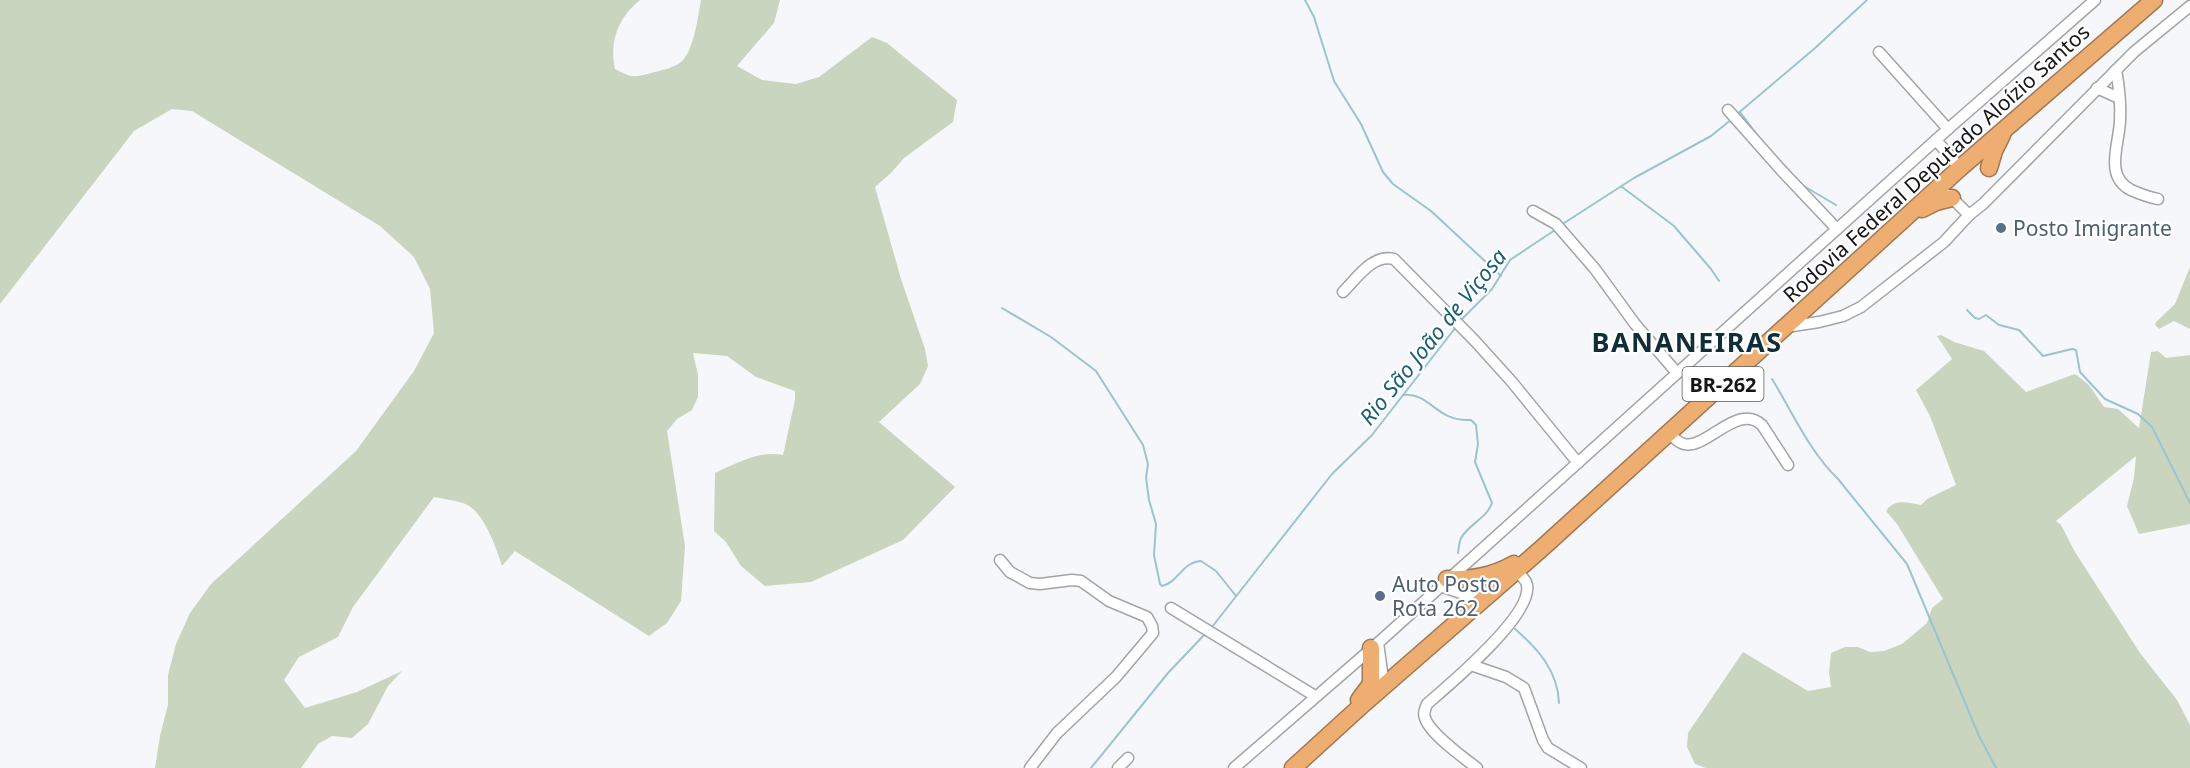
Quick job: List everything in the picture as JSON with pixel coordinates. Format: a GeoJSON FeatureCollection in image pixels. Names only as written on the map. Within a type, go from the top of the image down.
{"type":"FeatureCollection","features":[{"type":"Feature","properties":{"kind":"highway","name":"Rodovia Federal Deputado Aloízio Santos"},"geometry":{"type":"LineString","coordinates":[[1293,768],[1541,549],[1903,220],[1946,192],[1960,168],[2154,0]]}},
{"type":"Feature","properties":{"kind":"highway"},"geometry":{"type":"LineString","coordinates":[[1989,168],[1994,151],[2006,128]]}},
{"type":"Feature","properties":{"kind":"highway"},"geometry":{"type":"LineString","coordinates":[[1444,583],[1491,575],[1541,549]]}},
{"type":"Feature","properties":{"kind":"highway"},"geometry":{"type":"LineString","coordinates":[[1331,733],[1371,684],[1374,645]]}},
{"type":"Feature","properties":{"kind":"street"},"geometry":{"type":"LineString","coordinates":[[1233,768],[1444,583],[1948,129],[2095,0]]}},
{"type":"Feature","properties":{"kind":"street"},"geometry":{"type":"LineString","coordinates":[[1786,327],[1843,316],[1861,307],[1944,242],[2134,52],[2190,6]]}},
{"type":"Feature","properties":{"kind":"street"},"geometry":{"type":"LineString","coordinates":[[1879,52],[1948,129]]}},
{"type":"Feature","properties":{"kind":"street"},"geometry":{"type":"LineString","coordinates":[[2116,70],[2120,121],[2114,165],[2116,177],[2126,187],[2158,199]]}},
{"type":"Feature","properties":{"kind":"street"},"geometry":{"type":"LineString","coordinates":[[2097,88],[2119,98]]}},
{"type":"Feature","properties":{"kind":"street"},"geometry":{"type":"LineString","coordinates":[[1731,112],[1782,171],[1838,229]]}},
{"type":"Feature","properties":{"kind":"street"},"geometry":{"type":"LineString","coordinates":[[1936,141],[1960,168]]}},
{"type":"Feature","properties":{"kind":"street"},"geometry":{"type":"LineString","coordinates":[[1976,154],[2004,184]]}},
{"type":"Feature","properties":{"kind":"street"},"geometry":{"type":"LineString","coordinates":[[1946,192],[1969,215]]}},
{"type":"Feature","properties":{"kind":"street"},"geometry":{"type":"LineString","coordinates":[[1533,211],[1560,228],[1595,269],[1635,324],[1677,373]]}},
{"type":"Feature","properties":{"kind":"street"},"geometry":{"type":"LineString","coordinates":[[1343,292],[1375,260],[1385,257],[1394,259],[1512,382],[1578,463]]}},
{"type":"Feature","properties":{"kind":"street"},"geometry":{"type":"LineString","coordinates":[[1668,432],[1678,442],[1692,444],[1730,424],[1747,419],[1757,420],[1788,465]]}},
{"type":"Feature","properties":{"kind":"street"},"geometry":{"type":"LineString","coordinates":[[1000,560],[1010,572],[1030,583],[1081,581],[1109,601],[1147,617],[1154,629],[1116,677],[1058,733],[1030,768]]}},
{"type":"Feature","properties":{"kind":"street"},"geometry":{"type":"LineString","coordinates":[[1478,768],[1458,755],[1430,727],[1424,715],[1427,704],[1494,644],[1526,595],[1528,587],[1526,581],[1515,571]]}},
{"type":"Feature","properties":{"kind":"street"},"geometry":{"type":"LineString","coordinates":[[1444,583],[1482,600]]}},
{"type":"Feature","properties":{"kind":"street"},"geometry":{"type":"LineString","coordinates":[[1171,608],[1315,696]]}},
{"type":"Feature","properties":{"kind":"street"},"geometry":{"type":"LineString","coordinates":[[1374,645],[1384,686]]}},
{"type":"Feature","properties":{"kind":"street"},"geometry":{"type":"LineString","coordinates":[[1472,665],[1517,681],[1524,688],[1548,748],[1581,768]]}},
{"type":"Feature","properties":{"kind":"street"},"geometry":{"type":"LineString","coordinates":[[1118,768],[1128,758]]}},
{"type":"Feature","properties":{"kind":"green space"},"geometry":{"type":"Polygon","coordinates":[[[0,0],[640,0],[621,22],[613,49],[615,69],[635,76],[665,69],[681,62],[692,42],[701,0],[780,0],[774,23],[737,66],[762,80],[796,84],[819,77],[872,37],[887,43],[957,100],[953,122],[904,158],[875,187],[901,279],[925,349],[928,366],[920,384],[879,422],[955,487],[903,540],[811,582],[765,586],[741,566],[726,542],[714,531],[715,473],[756,456],[783,455],[795,391],[756,377],[727,356],[693,353],[698,375],[698,397],[692,410],[677,419],[667,431],[685,546],[681,601],[667,623],[649,636],[515,551],[502,566],[488,530],[477,513],[463,503],[434,497],[353,607],[338,637],[299,657],[284,680],[305,708],[357,692],[402,671],[388,686],[368,724],[352,738],[332,736],[318,744],[301,768],[155,768],[168,705],[168,675],[176,644],[190,613],[211,584],[356,451],[414,371],[434,333],[430,289],[414,257],[380,226],[192,111],[172,109],[134,131],[0,304],[0,0]]]}},
{"type":"Feature","properties":{"kind":"green space"},"geometry":{"type":"Polygon","coordinates":[[[2190,267],[2190,329],[2174,321],[2159,329],[2155,325],[2156,322],[2175,304],[2190,267]]]}},
{"type":"Feature","properties":{"kind":"green space"},"geometry":{"type":"Polygon","coordinates":[[[1941,335],[1954,342],[1984,351],[2026,392],[2075,374],[2089,385],[2104,407],[2118,409],[2139,428],[2151,352],[2158,351],[2166,358],[2190,355],[2190,524],[2139,534],[2127,506],[2134,478],[2136,456],[2056,521],[2061,525],[2075,552],[2140,653],[2177,700],[2190,725],[2190,768],[1706,768],[1695,764],[1687,747],[1688,733],[1743,652],[1808,691],[1831,687],[1829,672],[1831,653],[1845,647],[1858,647],[1870,652],[1884,651],[1902,644],[1927,623],[1932,608],[1943,599],[1897,524],[1886,511],[1893,504],[1898,503],[1921,505],[1927,499],[1956,485],[1930,416],[1916,390],[1952,359],[1937,336],[1941,335]]]}},
{"type":"Feature","properties":{"kind":"waterway"},"geometry":{"type":"LineString","coordinates":[[1305,0],[1314,17],[1334,81],[1361,124],[1383,172],[1393,184],[1431,211],[1501,276]]}},
{"type":"Feature","properties":{"kind":"waterway","name":"Rio São João de Viçosa"},"geometry":{"type":"LineString","coordinates":[[1736,115],[1814,49],[1867,0]]}},
{"type":"Feature","properties":{"kind":"waterway"},"geometry":{"type":"LineString","coordinates":[[1740,112],[1758,136]]}},
{"type":"Feature","properties":{"kind":"waterway","name":"Rio São João de Viçosa"},"geometry":{"type":"LineString","coordinates":[[1561,225],[1634,178],[1711,136],[1732,119]]}},
{"type":"Feature","properties":{"kind":"waterway"},"geometry":{"type":"LineString","coordinates":[[1802,185],[1836,205]]}},
{"type":"Feature","properties":{"kind":"waterway"},"geometry":{"type":"LineString","coordinates":[[1622,187],[1674,226],[1719,281]]}},
{"type":"Feature","properties":{"kind":"waterway","name":"Rio São João de Viçosa"},"geometry":{"type":"LineString","coordinates":[[1461,320],[1492,289],[1510,260],[1555,230]]}},
{"type":"Feature","properties":{"kind":"waterway"},"geometry":{"type":"LineString","coordinates":[[1002,308],[1051,337],[1096,371],[1143,445],[1148,464],[1146,478],[1149,500],[1156,524],[1154,555],[1160,584],[1162,586],[1168,584],[1189,565],[1201,561],[1216,571],[1236,596]]}},
{"type":"Feature","properties":{"kind":"waterway"},"geometry":{"type":"LineString","coordinates":[[1967,310],[1975,318],[1979,319],[1986,315],[1999,325],[2019,330],[2043,356],[2076,350],[2080,372],[2105,399],[2138,414],[2152,427],[2190,503]]}},
{"type":"Feature","properties":{"kind":"waterway","name":"Rio São João de Viçosa"},"geometry":{"type":"LineString","coordinates":[[1212,627],[1332,474],[1372,435],[1456,327]]}},
{"type":"Feature","properties":{"kind":"waterway"},"geometry":{"type":"LineString","coordinates":[[1772,379],[1818,456],[1907,564],[1979,736],[1996,768]]}},
{"type":"Feature","properties":{"kind":"waterway"},"geometry":{"type":"LineString","coordinates":[[1403,395],[1420,398],[1449,417],[1471,420],[1476,425],[1478,444],[1475,462],[1492,503],[1486,513],[1461,538],[1458,553]]}},
{"type":"Feature","properties":{"kind":"waterway"},"geometry":{"type":"LineString","coordinates":[[1515,629],[1539,653],[1551,671],[1558,691],[1559,703]]}},
{"type":"Feature","properties":{"kind":"waterway","name":"Rio São João de Viçosa"},"geometry":{"type":"LineString","coordinates":[[1091,768],[1168,673],[1206,633]]}},
{"type":"Feature","properties":{"kind":"place","name":"Posto Imigrante"},"geometry":{"type":"Point","coordinates":[2001,228]}},
{"type":"Feature","properties":{"kind":"place","name":"Auto Posto Rota 262"},"geometry":{"type":"Point","coordinates":[1380,596]}},
{"type":"Feature","properties":{"kind":"district","name":"BANANEIRAS"},"geometry":{"type":"Point","coordinates":[1687,341]}}]}
